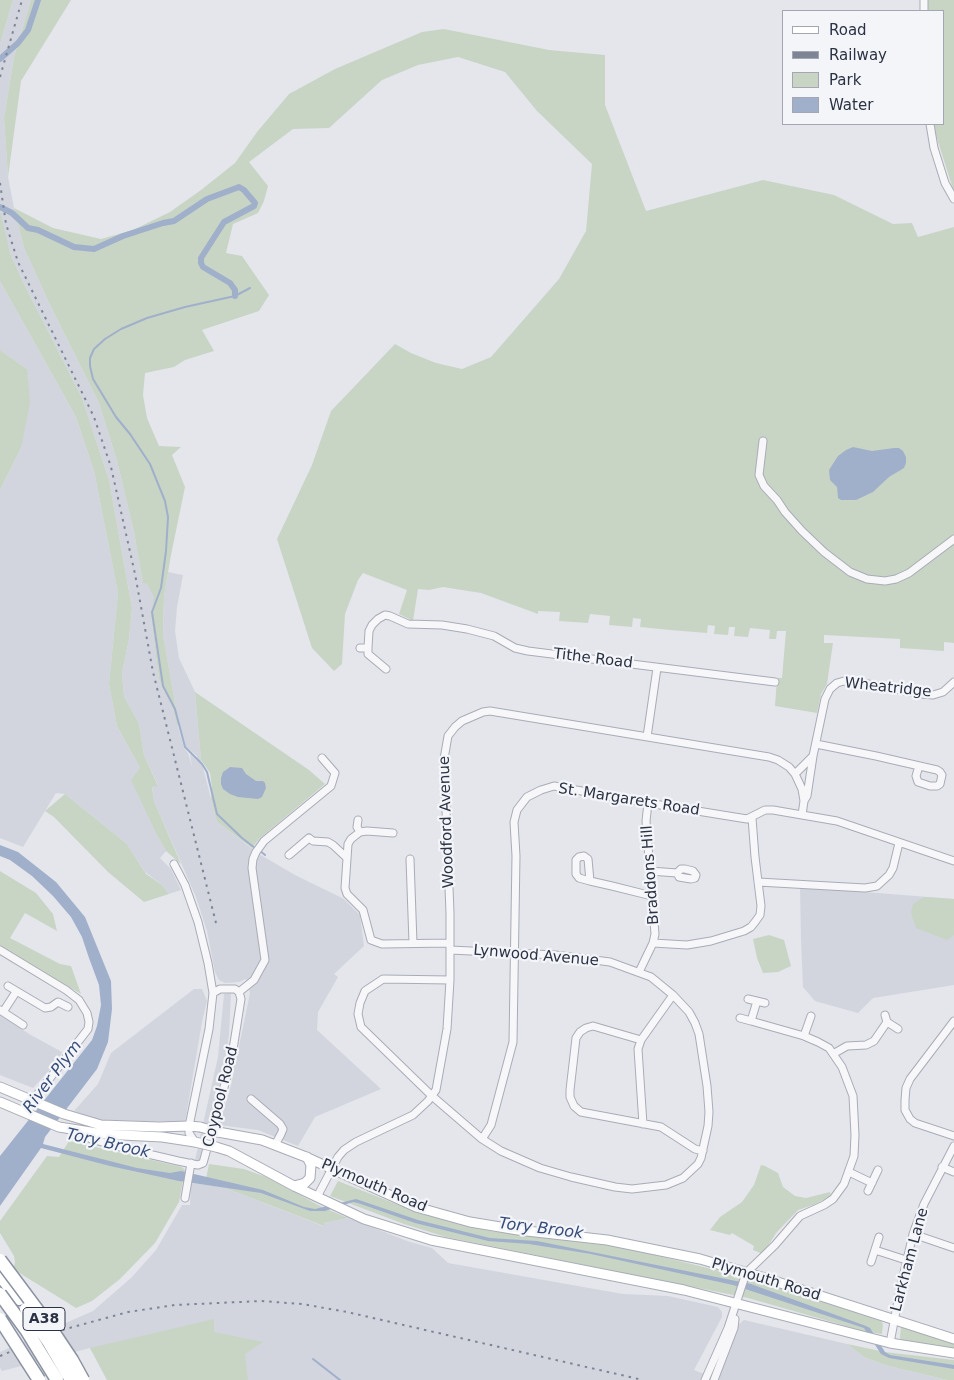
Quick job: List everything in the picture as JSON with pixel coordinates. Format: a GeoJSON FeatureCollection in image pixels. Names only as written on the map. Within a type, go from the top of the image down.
{"type":"FeatureCollection","features":[{"type":"Feature","properties":{"kind":"highway","name":"A38"},"geometry":{"type":"LineString","coordinates":[[0,1260],[50,1327],[83,1380]]}},
{"type":"Feature","properties":{"kind":"highway","name":"A38"},"geometry":{"type":"LineString","coordinates":[[0,1275],[19,1298],[72,1380]]}},
{"type":"Feature","properties":{"kind":"highway","name":"A38"},"geometry":{"type":"LineString","coordinates":[[0,1294],[58,1380]]}},
{"type":"Feature","properties":{"kind":"highway","name":"A38"},"geometry":{"type":"LineString","coordinates":[[0,1319],[39,1380]]}},
{"type":"Feature","properties":{"kind":"main road","name":"Plymouth Road"},"geometry":{"type":"LineString","coordinates":[[0,1087],[64,1114],[101,1125],[189,1126],[254,1138],[275,1144],[332,1168],[416,1207],[470,1222],[518,1230],[607,1240],[700,1259],[745,1277],[893,1320],[954,1340]]}},
{"type":"Feature","properties":{"kind":"main road","name":"Plymouth Road"},"geometry":{"type":"LineString","coordinates":[[0,1102],[60,1128],[103,1134],[162,1137],[216,1147],[364,1219],[430,1240],[684,1290],[890,1343],[954,1353]]}},
{"type":"Feature","properties":{"kind":"main road"},"geometry":{"type":"LineString","coordinates":[[294,1186],[304,1183],[310,1178],[311,1165],[306,1157]]}},
{"type":"Feature","properties":{"kind":"street"},"geometry":{"type":"LineString","coordinates":[[930,125],[934,148],[945,183],[954,199]]}},
{"type":"Feature","properties":{"kind":"street"},"geometry":{"type":"LineString","coordinates":[[764,441],[759,475],[764,486],[802,531],[824,552],[850,572],[866,579],[884,581],[896,579],[909,573],[954,539]]}},
{"type":"Feature","properties":{"kind":"street","name":"Tithe Road"},"geometry":{"type":"LineString","coordinates":[[386,669],[368,654],[364,648],[372,625],[378,619],[390,616],[408,624],[442,625],[494,636],[515,648],[528,652],[601,659],[657,668],[775,682]]}},
{"type":"Feature","properties":{"kind":"street"},"geometry":{"type":"LineString","coordinates":[[647,738],[657,668]]}},
{"type":"Feature","properties":{"kind":"street","name":"Wheatridge"},"geometry":{"type":"LineString","coordinates":[[804,801],[807,796],[825,699],[830,689],[836,683],[844,681],[856,682],[933,695],[943,692],[954,682]]}},
{"type":"Feature","properties":{"kind":"street","name":"Woodford Avenue"},"geometry":{"type":"LineString","coordinates":[[317,1197],[344,1150],[356,1142],[413,1115],[436,1090],[447,1029],[450,980],[444,758],[448,736],[455,727],[472,716],[490,711],[769,757],[789,767],[795,774]]}},
{"type":"Feature","properties":{"kind":"street"},"geometry":{"type":"LineString","coordinates":[[816,744],[919,766]]}},
{"type":"Feature","properties":{"kind":"street"},"geometry":{"type":"LineString","coordinates":[[802,815],[804,801],[802,789],[795,774],[813,756]]}},
{"type":"Feature","properties":{"kind":"street"},"geometry":{"type":"LineString","coordinates":[[213,993],[223,988],[235,989],[239,992],[254,980],[265,960],[252,868],[258,849],[264,842],[331,786],[335,773],[322,758]]}},
{"type":"Feature","properties":{"kind":"street","name":"St. Margarets Road"},"geometry":{"type":"LineString","coordinates":[[482,1139],[491,1125],[513,1042],[516,856],[514,822],[517,810],[528,797],[554,786],[648,804],[747,819],[766,810],[773,810],[837,821],[954,861]]}},
{"type":"Feature","properties":{"kind":"street","name":"Braddons Hill"},"geometry":{"type":"LineString","coordinates":[[639,972],[653,943],[655,934],[646,821],[648,804]]}},
{"type":"Feature","properties":{"kind":"street"},"geometry":{"type":"LineString","coordinates":[[653,943],[687,945],[718,939],[744,931],[755,922],[760,915],[761,906],[752,818]]}},
{"type":"Feature","properties":{"kind":"street"},"geometry":{"type":"LineString","coordinates":[[358,820],[357,827],[360,832]]}},
{"type":"Feature","properties":{"kind":"street"},"geometry":{"type":"LineString","coordinates":[[347,858],[348,844],[360,832],[367,830],[393,833]]}},
{"type":"Feature","properties":{"kind":"street"},"geometry":{"type":"LineString","coordinates":[[289,855],[309,838],[313,841],[333,844],[347,858]]}},
{"type":"Feature","properties":{"kind":"street"},"geometry":{"type":"LineString","coordinates":[[758,882],[865,888],[877,886],[889,875],[893,868],[899,843]]}},
{"type":"Feature","properties":{"kind":"street","name":"Lynwood Avenue"},"geometry":{"type":"LineString","coordinates":[[347,858],[345,888],[347,894],[363,910],[371,940],[382,944],[413,943],[581,957],[610,962],[651,977],[673,995],[689,1012],[699,1034],[707,1086],[709,1112],[698,1164],[678,1181],[666,1186],[632,1188],[591,1183],[540,1168],[501,1151],[482,1139],[432,1096],[361,1027],[358,1014],[365,991],[383,979],[450,980]]}},
{"type":"Feature","properties":{"kind":"street"},"geometry":{"type":"LineString","coordinates":[[410,859],[413,943]]}},
{"type":"Feature","properties":{"kind":"street","name":"Coypool Road"},"geometry":{"type":"LineString","coordinates":[[174,864],[196,913],[213,993],[209,1029],[189,1126],[189,1133],[195,1142]]}},
{"type":"Feature","properties":{"kind":"street"},"geometry":{"type":"LineString","coordinates":[[650,871],[677,872]]}},
{"type":"Feature","properties":{"kind":"street"},"geometry":{"type":"LineString","coordinates":[[590,880],[652,896]]}},
{"type":"Feature","properties":{"kind":"street"},"geometry":{"type":"LineString","coordinates":[[0,950],[79,1000],[87,1013],[88,1029],[37,1102]]}},
{"type":"Feature","properties":{"kind":"street"},"geometry":{"type":"LineString","coordinates":[[8,986],[45,1008],[57,1002],[68,1007]]}},
{"type":"Feature","properties":{"kind":"street"},"geometry":{"type":"LineString","coordinates":[[16,992],[2,1011],[23,1025]]}},
{"type":"Feature","properties":{"kind":"street","name":"Coypool Road"},"geometry":{"type":"LineString","coordinates":[[81,1131],[91,1139],[190,1167],[204,1163],[231,1062],[241,999],[239,992]]}},
{"type":"Feature","properties":{"kind":"street"},"geometry":{"type":"LineString","coordinates":[[643,1124],[638,1049],[641,1040],[673,995]]}},
{"type":"Feature","properties":{"kind":"street"},"geometry":{"type":"LineString","coordinates":[[748,999],[765,1003]]}},
{"type":"Feature","properties":{"kind":"street"},"geometry":{"type":"LineString","coordinates":[[751,1021],[757,1001]]}},
{"type":"Feature","properties":{"kind":"street"},"geometry":{"type":"LineString","coordinates":[[804,1036],[810,1016]]}},
{"type":"Feature","properties":{"kind":"street"},"geometry":{"type":"LineString","coordinates":[[706,1379],[728,1328],[745,1277],[775,1245],[794,1220],[833,1199],[850,1172],[854,1156],[853,1096],[842,1067],[833,1054],[823,1045],[804,1036],[740,1018]]}},
{"type":"Feature","properties":{"kind":"street"},"geometry":{"type":"LineString","coordinates":[[833,1054],[847,1046],[866,1045],[874,1041],[886,1019],[898,1029]]}},
{"type":"Feature","properties":{"kind":"street"},"geometry":{"type":"LineString","coordinates":[[954,1021],[910,1079],[906,1088],[905,1100],[906,1110],[910,1119],[915,1123],[954,1136]]}},
{"type":"Feature","properties":{"kind":"street"},"geometry":{"type":"LineString","coordinates":[[641,1040],[593,1026],[580,1032],[576,1038],[570,1097],[574,1106],[581,1112],[661,1127],[695,1149],[702,1151]]}},
{"type":"Feature","properties":{"kind":"street"},"geometry":{"type":"LineString","coordinates":[[251,1099],[280,1124],[283,1129],[275,1144]]}},
{"type":"Feature","properties":{"kind":"street","name":"Larkham Lane"},"geometry":{"type":"LineString","coordinates":[[890,1343],[893,1320],[913,1234],[924,1204],[954,1146]]}},
{"type":"Feature","properties":{"kind":"street"},"geometry":{"type":"LineString","coordinates":[[185,1198],[190,1167]]}},
{"type":"Feature","properties":{"kind":"street"},"geometry":{"type":"LineString","coordinates":[[942,1167],[954,1172]]}},
{"type":"Feature","properties":{"kind":"street"},"geometry":{"type":"LineString","coordinates":[[868,1191],[878,1170]]}},
{"type":"Feature","properties":{"kind":"street"},"geometry":{"type":"LineString","coordinates":[[850,1172],[872,1183]]}},
{"type":"Feature","properties":{"kind":"street"},"geometry":{"type":"LineString","coordinates":[[913,1234],[954,1248]]}},
{"type":"Feature","properties":{"kind":"street"},"geometry":{"type":"LineString","coordinates":[[871,1262],[879,1237]]}},
{"type":"Feature","properties":{"kind":"street"},"geometry":{"type":"LineString","coordinates":[[875,1250],[906,1260]]}},
{"type":"Feature","properties":{"kind":"street"},"geometry":{"type":"LineString","coordinates":[[714,1380],[734,1328],[737,1303]]}},
{"type":"Feature","properties":{"kind":"shaded area"},"geometry":{"type":"Polygon","coordinates":[[[13,0],[31,0],[14,57],[4,118],[8,177],[14,208],[24,248],[99,403],[117,461],[134,532],[143,582],[147,584],[155,597],[151,616],[159,679],[172,705],[184,748],[188,753],[192,767],[190,754],[197,761],[197,756],[185,746],[179,726],[163,636],[164,596],[168,572],[183,575],[175,631],[179,658],[195,692],[201,760],[217,822],[259,854],[295,875],[344,899],[360,915],[364,946],[334,974],[338,977],[318,1012],[317,1030],[381,1089],[315,1117],[298,1146],[258,1130],[219,1125],[230,1090],[250,993],[246,979],[239,982],[225,983],[219,980],[215,972],[207,931],[196,897],[154,801],[152,786],[158,785],[144,755],[139,724],[124,696],[122,673],[129,639],[132,608],[109,480],[82,398],[24,284],[10,253],[3,228],[0,210],[0,44],[13,0]]]}},
{"type":"Feature","properties":{"kind":"shaded area"},"geometry":{"type":"Polygon","coordinates":[[[0,281],[76,417],[94,471],[118,593],[109,684],[117,726],[140,768],[158,837],[166,851],[160,858],[171,869],[181,890],[169,894],[162,885],[145,872],[127,844],[65,794],[56,793],[23,847],[0,838],[0,490],[21,448],[27,369],[0,350],[0,281]]]}},
{"type":"Feature","properties":{"kind":"shaded area"},"geometry":{"type":"Polygon","coordinates":[[[800,887],[954,899],[954,985],[873,998],[858,1013],[815,1001],[803,987],[800,887]]]}},
{"type":"Feature","properties":{"kind":"shaded area"},"geometry":{"type":"Polygon","coordinates":[[[194,989],[202,989],[207,1001],[185,1122],[97,1120],[74,1111],[98,1084],[111,1053],[194,989]]]}},
{"type":"Feature","properties":{"kind":"shaded area"},"geometry":{"type":"Polygon","coordinates":[[[231,993],[229,1034],[223,1079],[209,1122],[201,1160],[195,1160],[218,1057],[224,994],[231,993]]]}},
{"type":"Feature","properties":{"kind":"shaded area"},"geometry":{"type":"Polygon","coordinates":[[[0,1015],[62,1052],[58,1061],[33,1088],[0,1075],[0,1015]]]}},
{"type":"Feature","properties":{"kind":"shaded area"},"geometry":{"type":"Polygon","coordinates":[[[191,1183],[223,1187],[323,1226],[324,1223],[348,1218],[410,1242],[432,1248],[448,1263],[623,1294],[668,1296],[718,1307],[722,1312],[722,1317],[694,1370],[717,1379],[739,1324],[744,1320],[847,1344],[864,1357],[885,1365],[947,1380],[107,1380],[90,1348],[2,1371],[0,1368],[0,1352],[93,1311],[131,1278],[156,1250],[182,1205],[190,1205],[191,1183]]]}},
{"type":"Feature","properties":{"kind":"green space"},"geometry":{"type":"Polygon","coordinates":[[[0,0],[13,0],[0,44],[0,0]]]}},
{"type":"Feature","properties":{"kind":"green space"},"geometry":{"type":"Polygon","coordinates":[[[31,0],[71,0],[21,81],[8,177],[4,118],[14,57],[31,0]]]}},
{"type":"Feature","properties":{"kind":"green space"},"geometry":{"type":"Polygon","coordinates":[[[928,0],[954,0],[954,192],[933,126],[944,125],[944,10],[928,10],[928,0]]]}},
{"type":"Feature","properties":{"kind":"green space"},"geometry":{"type":"Polygon","coordinates":[[[444,29],[549,50],[605,55],[605,105],[646,211],[763,180],[834,195],[893,224],[912,223],[918,237],[954,227],[954,643],[944,642],[944,651],[900,648],[900,639],[824,635],[824,643],[833,643],[827,684],[821,694],[817,713],[775,706],[777,678],[782,678],[786,631],[777,631],[776,639],[769,639],[770,630],[750,628],[748,637],[734,636],[735,627],[729,627],[728,635],[714,634],[715,626],[708,625],[707,633],[670,630],[640,627],[641,619],[633,618],[632,627],[609,625],[610,616],[590,614],[588,623],[559,621],[560,612],[538,611],[538,614],[481,593],[443,587],[429,590],[418,589],[413,621],[399,614],[407,590],[363,573],[358,580],[345,614],[342,664],[334,671],[312,648],[277,539],[312,465],[331,411],[395,344],[436,363],[462,369],[491,357],[559,279],[586,231],[592,164],[537,111],[505,72],[458,57],[418,65],[382,80],[329,128],[293,129],[249,162],[268,186],[258,213],[233,224],[226,253],[242,256],[269,295],[259,311],[202,330],[214,351],[185,360],[174,367],[145,373],[143,395],[147,418],[159,446],[181,447],[172,455],[185,487],[164,596],[163,635],[179,726],[177,724],[172,705],[159,679],[151,616],[154,597],[147,584],[143,583],[134,532],[117,461],[99,403],[24,248],[14,208],[53,228],[101,239],[133,230],[170,212],[235,163],[257,132],[289,94],[335,69],[422,32],[444,29]]]}},
{"type":"Feature","properties":{"kind":"green space"},"geometry":{"type":"Polygon","coordinates":[[[0,210],[10,253],[82,398],[109,480],[132,608],[129,639],[122,673],[124,696],[139,724],[144,755],[158,786],[152,787],[154,801],[181,864],[166,851],[131,780],[140,768],[117,726],[109,684],[118,593],[94,471],[76,417],[0,281],[0,210]]]}},
{"type":"Feature","properties":{"kind":"green space"},"geometry":{"type":"Polygon","coordinates":[[[0,350],[27,369],[30,403],[21,448],[0,490],[0,350]]]}},
{"type":"Feature","properties":{"kind":"green space"},"geometry":{"type":"Polygon","coordinates":[[[195,692],[309,770],[325,784],[259,839],[252,848],[217,822],[211,799],[210,773],[201,760],[195,692]]]}},
{"type":"Feature","properties":{"kind":"green space"},"geometry":{"type":"Polygon","coordinates":[[[65,794],[127,844],[146,874],[162,885],[169,894],[144,902],[108,872],[54,817],[45,811],[65,794]]]}},
{"type":"Feature","properties":{"kind":"green space"},"geometry":{"type":"Polygon","coordinates":[[[0,871],[36,893],[53,914],[57,931],[25,913],[10,938],[60,964],[71,966],[81,994],[0,946],[0,871]]]}},
{"type":"Feature","properties":{"kind":"green space"},"geometry":{"type":"Polygon","coordinates":[[[924,897],[954,899],[954,935],[947,940],[916,928],[911,913],[913,904],[924,897]]]}},
{"type":"Feature","properties":{"kind":"green space"},"geometry":{"type":"Polygon","coordinates":[[[769,935],[784,940],[791,966],[778,972],[763,973],[757,958],[753,939],[769,935]]]}},
{"type":"Feature","properties":{"kind":"green space"},"geometry":{"type":"Polygon","coordinates":[[[69,1141],[182,1167],[185,1170],[179,1202],[155,1243],[120,1279],[92,1301],[76,1308],[13,1269],[15,1263],[14,1256],[0,1233],[0,1221],[47,1156],[59,1157],[69,1141]]]}},
{"type":"Feature","properties":{"kind":"green space"},"geometry":{"type":"Polygon","coordinates":[[[209,1164],[244,1169],[266,1177],[322,1207],[348,1218],[324,1223],[324,1226],[223,1187],[205,1184],[209,1164]]]}},
{"type":"Feature","properties":{"kind":"green space"},"geometry":{"type":"Polygon","coordinates":[[[761,1165],[778,1173],[783,1187],[795,1196],[806,1198],[830,1192],[831,1196],[798,1210],[776,1233],[763,1254],[753,1250],[754,1246],[732,1233],[730,1235],[710,1230],[720,1217],[742,1202],[754,1185],[761,1165]]]}},
{"type":"Feature","properties":{"kind":"green space"},"geometry":{"type":"Polygon","coordinates":[[[338,1181],[411,1210],[489,1231],[592,1241],[728,1273],[735,1278],[750,1281],[752,1279],[881,1321],[883,1324],[882,1334],[867,1332],[748,1298],[446,1237],[404,1224],[330,1196],[338,1181]]]}},
{"type":"Feature","properties":{"kind":"green space"},"geometry":{"type":"Polygon","coordinates":[[[214,1319],[214,1332],[263,1342],[245,1354],[248,1380],[107,1380],[90,1348],[214,1319]]]}},
{"type":"Feature","properties":{"kind":"green space"},"geometry":{"type":"Polygon","coordinates":[[[901,1327],[954,1344],[954,1349],[901,1341],[901,1327]]]}},
{"type":"Feature","properties":{"kind":"green space"},"geometry":{"type":"Polygon","coordinates":[[[847,1344],[885,1352],[954,1360],[954,1380],[885,1365],[864,1357],[847,1344]]]}},
{"type":"Feature","properties":{"kind":"water"},"geometry":{"type":"Polygon","coordinates":[[[853,447],[872,451],[899,448],[906,457],[906,463],[904,468],[889,477],[873,492],[856,500],[841,500],[838,498],[837,487],[830,480],[829,470],[838,456],[853,447]]]}},
{"type":"Feature","properties":{"kind":"water"},"geometry":{"type":"Polygon","coordinates":[[[230,767],[242,768],[246,774],[256,781],[263,781],[266,788],[262,797],[258,799],[238,797],[223,789],[221,778],[223,772],[230,767]]]}},
{"type":"Feature","properties":{"kind":"water","name":"River Plym"},"geometry":{"type":"Polygon","coordinates":[[[0,845],[18,852],[56,882],[85,917],[111,981],[112,1009],[108,1042],[97,1069],[45,1137],[43,1144],[137,1168],[170,1173],[181,1171],[263,1190],[304,1207],[315,1209],[356,1199],[418,1220],[490,1238],[537,1241],[751,1284],[870,1328],[885,1352],[890,1355],[954,1365],[954,1369],[889,1358],[881,1354],[864,1328],[733,1285],[591,1254],[529,1244],[488,1241],[415,1223],[353,1202],[325,1211],[310,1211],[261,1193],[179,1181],[41,1148],[0,1206],[0,1156],[92,1040],[101,1005],[99,985],[82,937],[71,917],[32,876],[10,860],[0,856],[0,845]]]}},
{"type":"Feature","properties":{"kind":"waterway"},"geometry":{"type":"LineString","coordinates":[[0,59],[18,43],[28,30],[38,0]]}},
{"type":"Feature","properties":{"kind":"waterway"},"geometry":{"type":"LineString","coordinates":[[0,207],[12,213],[28,228],[38,230],[74,247],[94,249],[123,236],[174,221],[207,199],[239,187],[255,203],[254,206],[224,222],[201,258],[203,267],[230,283],[235,290],[235,296]]}},
{"type":"Feature","properties":{"kind":"waterway"},"geometry":{"type":"LineString","coordinates":[[250,288],[235,296],[185,307],[147,318],[121,329],[94,349],[90,358],[90,366],[93,379],[116,417],[150,464],[165,501],[168,517],[166,551],[161,588],[152,612],[163,686],[175,709],[185,747],[202,764],[207,772],[217,814],[255,848]]}},
{"type":"Feature","properties":{"kind":"waterway"},"geometry":{"type":"LineString","coordinates":[[259,850],[265,855]]}},
{"type":"Feature","properties":{"kind":"waterway"},"geometry":{"type":"LineString","coordinates":[[313,1359],[340,1380]]}},
{"type":"Feature","properties":{"kind":"railway"},"geometry":{"type":"LineString","coordinates":[[0,77],[22,0]]}},
{"type":"Feature","properties":{"kind":"railway"},"geometry":{"type":"LineString","coordinates":[[0,183],[6,224],[18,262],[94,417],[111,467],[135,574],[153,672],[216,923]]}},
{"type":"Feature","properties":{"kind":"railway"},"geometry":{"type":"LineString","coordinates":[[0,1356],[62,1330],[128,1312],[175,1305],[261,1301],[302,1304],[347,1312],[643,1380]]}},
{"type":"Feature","properties":{"kind":"water label","name":"Tory Brook"},"geometry":{"type":"Point","coordinates":[108,1144]}},
{"type":"Feature","properties":{"kind":"water label","name":"Tory Brook"},"geometry":{"type":"Point","coordinates":[541,1229]}}]}
